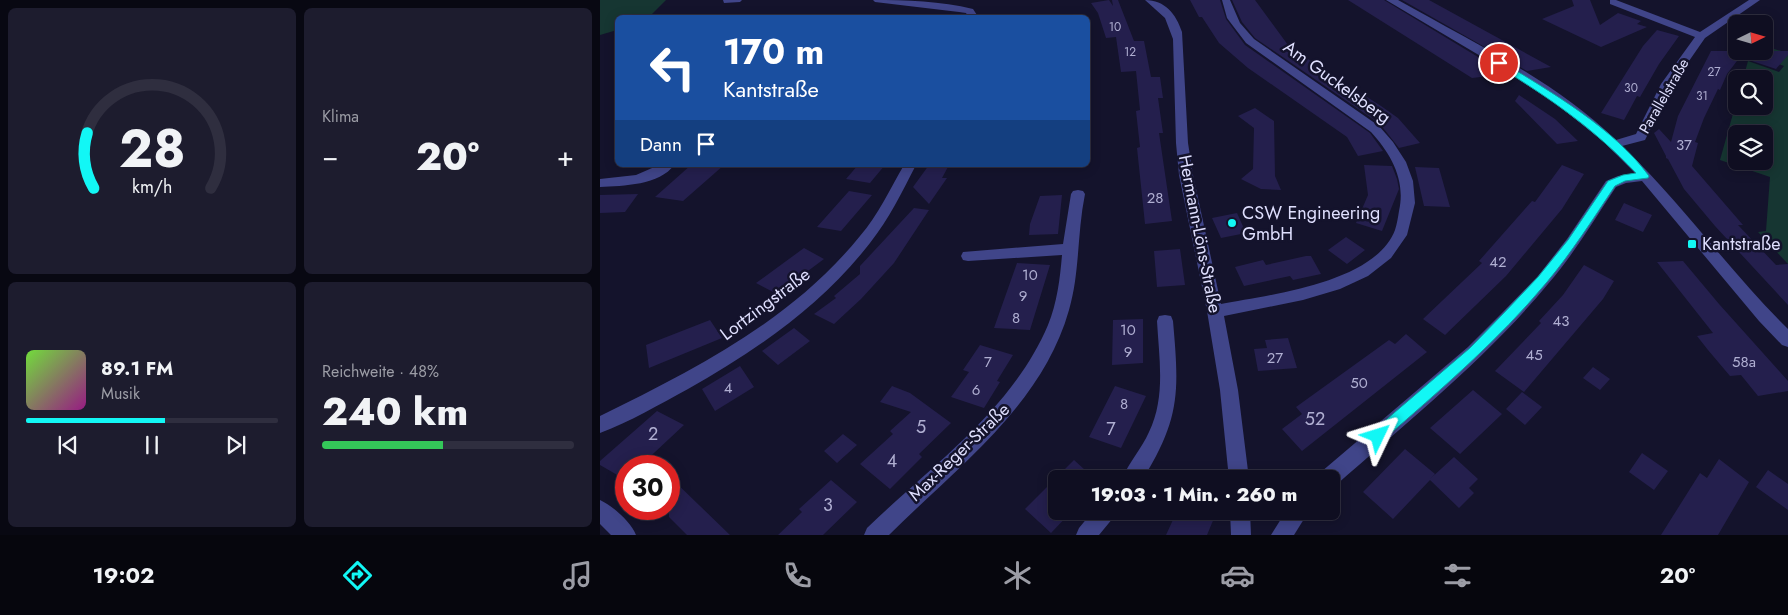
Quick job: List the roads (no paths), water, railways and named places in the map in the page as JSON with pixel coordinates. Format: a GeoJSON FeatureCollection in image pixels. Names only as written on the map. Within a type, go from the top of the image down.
{"type":"FeatureCollection","features":[{"type":"Feature","properties":{"kind":"street"},"geometry":{"type":"LineString","coordinates":[[727,1],[737,0]]}},
{"type":"Feature","properties":{"kind":"street"},"geometry":{"type":"LineString","coordinates":[[878,0],[908,5],[960,9],[970,11],[972,15]]}},
{"type":"Feature","properties":{"kind":"street","name":"Hermann-Löns-Straße"},"geometry":{"type":"LineString","coordinates":[[1150,0],[1171,16],[1176,25],[1182,143],[1186,175],[1215,311],[1229,390],[1238,470]]}},
{"type":"Feature","properties":{"kind":"street"},"geometry":{"type":"LineString","coordinates":[[1391,0],[1559,100],[1614,144],[1666,199],[1735,283],[1788,340]]}},
{"type":"Feature","properties":{"kind":"street","name":"Parallelstraße"},"geometry":{"type":"LineString","coordinates":[[1614,144],[1641,138],[1667,84],[1701,36],[1756,0]]}},
{"type":"Feature","properties":{"kind":"street","name":"Am Guckelsberg"},"geometry":{"type":"LineString","coordinates":[[1215,311],[1320,289],[1362,273],[1376,263],[1399,238],[1406,223],[1408,208],[1407,179],[1399,158],[1385,139],[1375,129],[1250,41],[1235,22],[1228,10],[1226,1]]}},
{"type":"Feature","properties":{"kind":"street"},"geometry":{"type":"LineString","coordinates":[[1613,2],[1701,36]]}},
{"type":"Feature","properties":{"kind":"street"},"geometry":{"type":"LineString","coordinates":[[600,183],[642,179],[652,176],[665,167]]}},
{"type":"Feature","properties":{"kind":"street","name":"Lortzingstraße"},"geometry":{"type":"LineString","coordinates":[[600,425],[680,385],[732,355],[765,334],[799,307],[838,271],[867,238],[909,167]]}},
{"type":"Feature","properties":{"kind":"street"},"geometry":{"type":"LineString","coordinates":[[1338,470],[1474,352],[1507,319],[1572,243],[1611,184],[1623,178],[1644,176]]}},
{"type":"Feature","properties":{"kind":"street","name":"Max-Reger-Straße"},"geometry":{"type":"LineString","coordinates":[[874,535],[980,438],[1013,400],[1038,362],[1056,324],[1064,298],[1071,249],[1072,217],[1078,194]]}},
{"type":"Feature","properties":{"kind":"street"},"geometry":{"type":"LineString","coordinates":[[968,256],[1071,249]]}},
{"type":"Feature","properties":{"kind":"street"},"geometry":{"type":"LineString","coordinates":[[1138,470],[1151,449],[1166,410],[1168,377],[1165,321]]}},
{"type":"Feature","properties":{"kind":"street"},"geometry":{"type":"LineString","coordinates":[[600,510],[626,535]]}},
{"type":"Feature","properties":{"kind":"street"},"geometry":{"type":"LineString","coordinates":[[1086,535],[1098,520]]}},
{"type":"Feature","properties":{"kind":"street"},"geometry":{"type":"LineString","coordinates":[[1240,520],[1241,535]]}},
{"type":"Feature","properties":{"kind":"street"},"geometry":{"type":"LineString","coordinates":[[1281,535],[1292,520]]}},
{"type":"Feature","properties":{"kind":"place","name":"CSW Engineering GmbH"},"geometry":{"type":"Point","coordinates":[1232,223]}},
{"type":"Feature","properties":{"kind":"place","name":"Kantstraße"},"geometry":{"type":"Point","coordinates":[1692,244]}}]}
